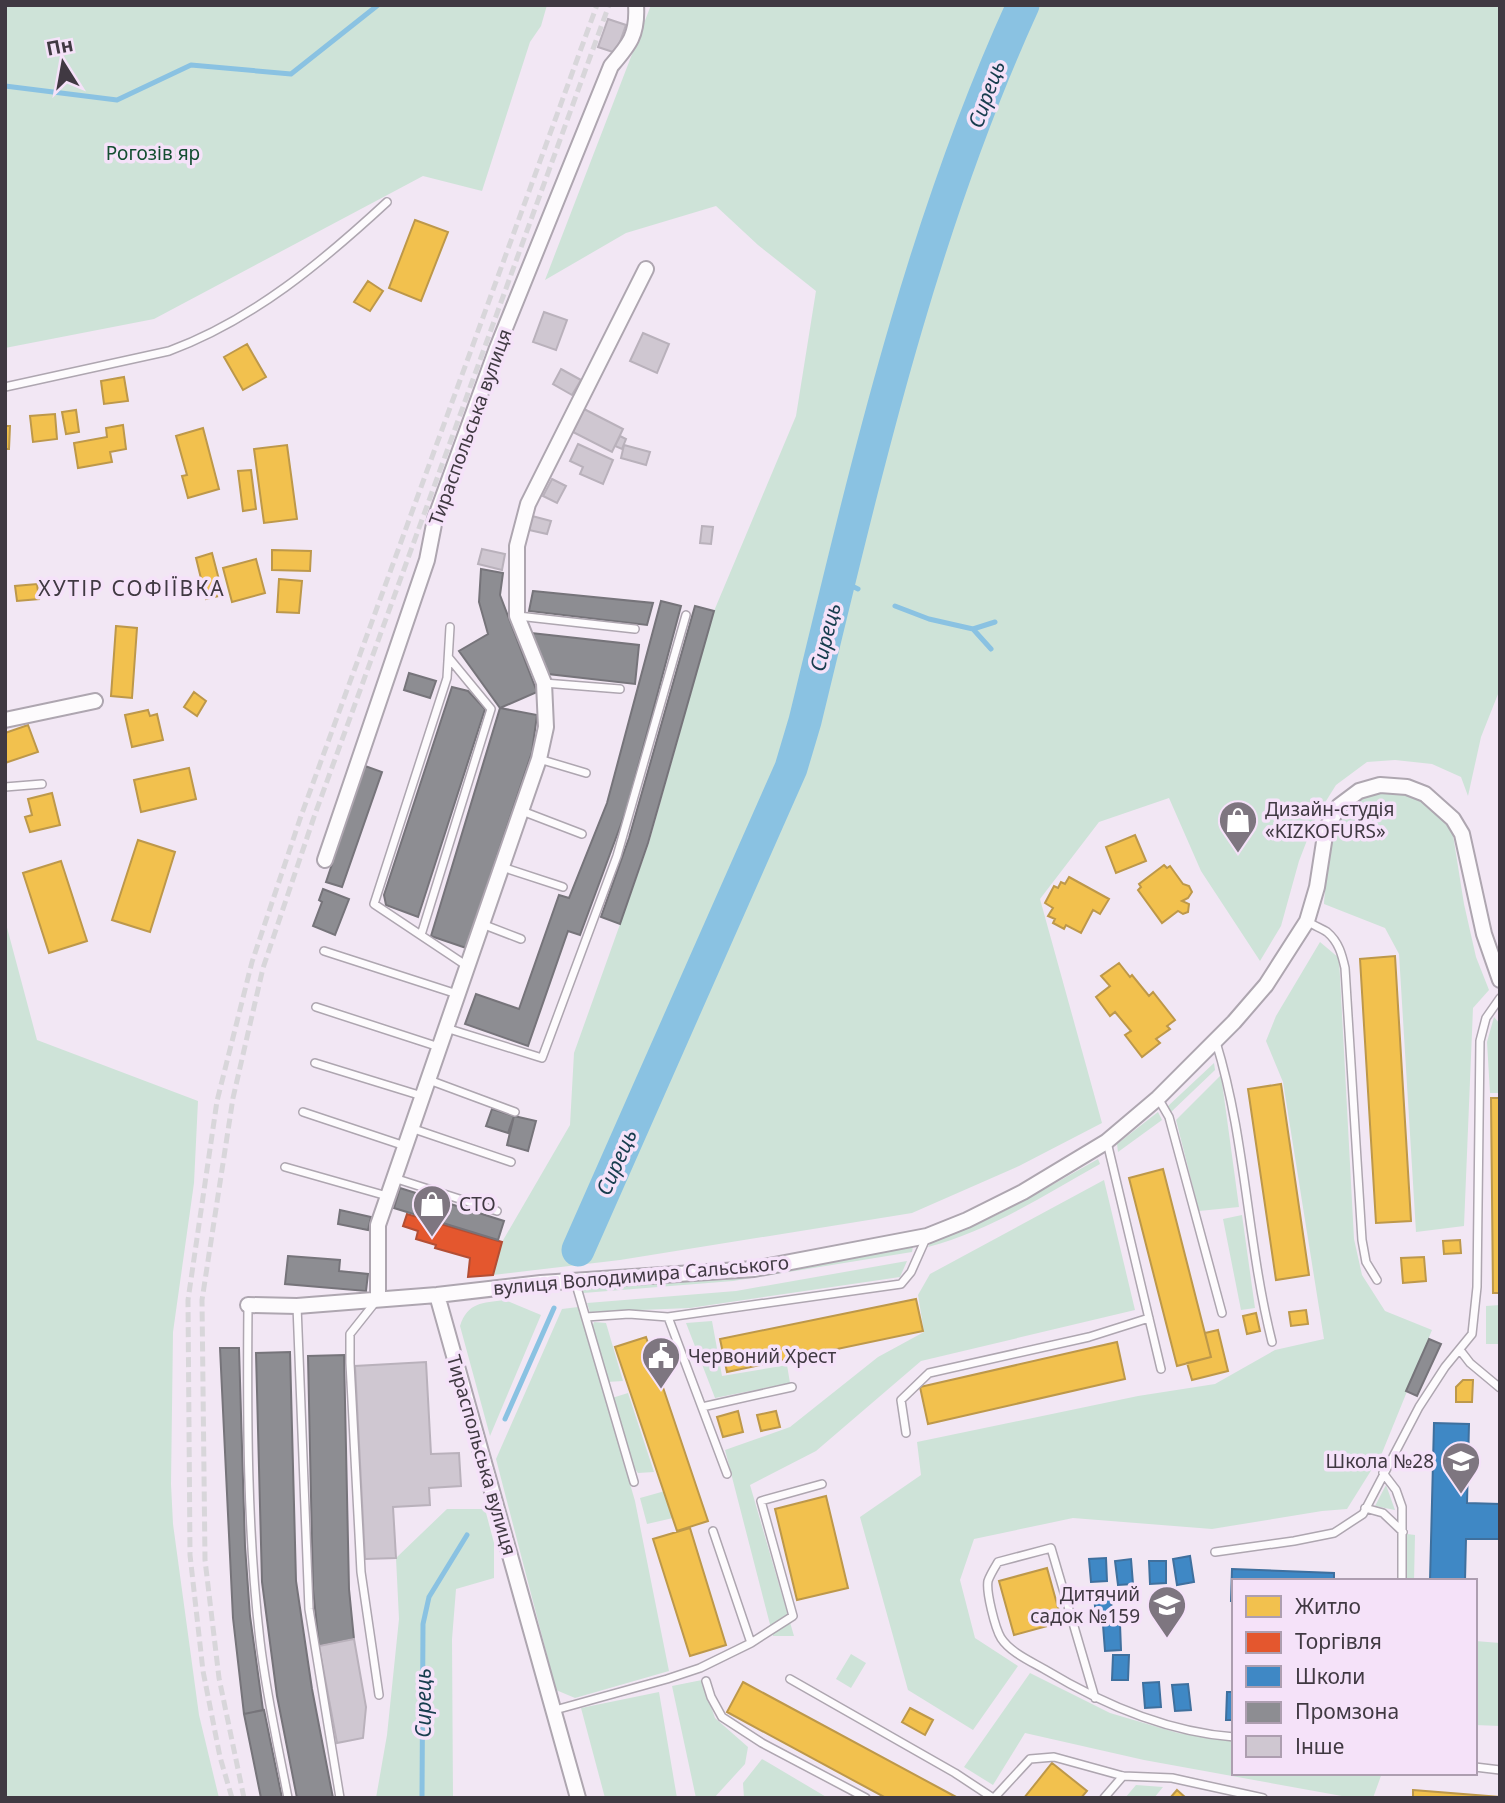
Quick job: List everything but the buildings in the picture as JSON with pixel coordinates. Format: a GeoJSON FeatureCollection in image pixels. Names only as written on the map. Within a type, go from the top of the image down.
{"type":"FeatureCollection","features":[{"type":"Feature","properties":{"kind":"street","name":"Тираспольська вулиця"},"geometry":{"type":"LineString","coordinates":[[325,860],[427,560],[439,507],[497,348],[611,66],[629,45],[637,23],[635,5]]}},
{"type":"Feature","properties":{"kind":"street"},"geometry":{"type":"LineString","coordinates":[[378,1299],[378,1225],[539,759],[547,727],[544,682],[517,616],[517,546],[528,504],[646,270]]}},
{"type":"Feature","properties":{"kind":"street"},"geometry":{"type":"LineString","coordinates":[[5,720],[95,701]]}},
{"type":"Feature","properties":{"kind":"street","name":"вулиця Володимира Сальського"},"geometry":{"type":"LineString","coordinates":[[437,1295],[575,1281],[754,1269],[927,1236],[967,1220],[1023,1192],[1107,1142],[1158,1098],[1216,1041],[1266,985],[1307,921],[1317,887],[1326,829],[1339,806],[1359,791],[1380,785],[1407,787],[1425,794],[1453,819],[1462,834],[1484,934],[1499,975]]}},
{"type":"Feature","properties":{"kind":"street","name":"Тираспольська вулиця"},"geometry":{"type":"LineString","coordinates":[[437,1295],[578,1798]]}},
{"type":"Feature","properties":{"kind":"street"},"geometry":{"type":"LineString","coordinates":[[248,1305],[297,1306],[437,1295]]}},
{"type":"Feature","properties":{"kind":"lane"},"geometry":{"type":"LineString","coordinates":[[5,387],[169,351],[195,342],[300,279],[387,202]]}},
{"type":"Feature","properties":{"kind":"lane"},"geometry":{"type":"LineString","coordinates":[[446,1028],[542,1058],[617,856],[686,614]]}},
{"type":"Feature","properties":{"kind":"lane"},"geometry":{"type":"LineString","coordinates":[[517,616],[635,629]]}},
{"type":"Feature","properties":{"kind":"lane"},"geometry":{"type":"LineString","coordinates":[[450,627],[447,678],[374,904],[468,967]]}},
{"type":"Feature","properties":{"kind":"lane"},"geometry":{"type":"LineString","coordinates":[[421,935],[491,709],[448,657]]}},
{"type":"Feature","properties":{"kind":"lane"},"geometry":{"type":"LineString","coordinates":[[544,682],[620,689]]}},
{"type":"Feature","properties":{"kind":"lane"},"geometry":{"type":"LineString","coordinates":[[539,759],[586,773]]}},
{"type":"Feature","properties":{"kind":"lane"},"geometry":{"type":"LineString","coordinates":[[5,787],[42,784]]}},
{"type":"Feature","properties":{"kind":"lane"},"geometry":{"type":"LineString","coordinates":[[521,811],[582,834]]}},
{"type":"Feature","properties":{"kind":"lane"},"geometry":{"type":"LineString","coordinates":[[502,867],[563,887]]}},
{"type":"Feature","properties":{"kind":"lane"},"geometry":{"type":"LineString","coordinates":[[1307,921],[1326,931],[1339,946],[1345,968],[1362,1240],[1366,1262],[1377,1280]]}},
{"type":"Feature","properties":{"kind":"lane"},"geometry":{"type":"LineString","coordinates":[[482,925],[521,939]]}},
{"type":"Feature","properties":{"kind":"lane"},"geometry":{"type":"LineString","coordinates":[[324,951],[458,994]]}},
{"type":"Feature","properties":{"kind":"lane"},"geometry":{"type":"LineString","coordinates":[[1215,1552],[1335,1533],[1363,1514],[1419,1408],[1472,1334],[1477,1287],[1480,1041],[1486,1018],[1500,998]]}},
{"type":"Feature","properties":{"kind":"lane"},"geometry":{"type":"LineString","coordinates":[[316,1007],[440,1047]]}},
{"type":"Feature","properties":{"kind":"lane"},"geometry":{"type":"LineString","coordinates":[[1216,1041],[1228,1088],[1262,1301],[1272,1342]]}},
{"type":"Feature","properties":{"kind":"lane"},"geometry":{"type":"LineString","coordinates":[[315,1063],[423,1097]]}},
{"type":"Feature","properties":{"kind":"lane"},"geometry":{"type":"LineString","coordinates":[[429,1080],[515,1112]]}},
{"type":"Feature","properties":{"kind":"lane"},"geometry":{"type":"LineString","coordinates":[[1158,1098],[1169,1117],[1223,1313]]}},
{"type":"Feature","properties":{"kind":"lane"},"geometry":{"type":"LineString","coordinates":[[303,1112],[406,1146]]}},
{"type":"Feature","properties":{"kind":"lane"},"geometry":{"type":"LineString","coordinates":[[411,1128],[511,1162]]}},
{"type":"Feature","properties":{"kind":"lane"},"geometry":{"type":"LineString","coordinates":[[1107,1142],[1161,1369]]}},
{"type":"Feature","properties":{"kind":"lane"},"geometry":{"type":"LineString","coordinates":[[285,1167],[388,1196]]}},
{"type":"Feature","properties":{"kind":"lane"},"geometry":{"type":"LineString","coordinates":[[394,1178],[497,1211]]}},
{"type":"Feature","properties":{"kind":"lane"},"geometry":{"type":"LineString","coordinates":[[586,1317],[629,1314],[668,1317],[901,1284],[911,1272],[927,1236]]}},
{"type":"Feature","properties":{"kind":"lane"},"geometry":{"type":"LineString","coordinates":[[575,1281],[634,1482]]}},
{"type":"Feature","properties":{"kind":"lane"},"geometry":{"type":"LineString","coordinates":[[378,1299],[350,1334],[350,1363],[361,1572],[379,1695]]}},
{"type":"Feature","properties":{"kind":"lane"},"geometry":{"type":"LineString","coordinates":[[248,1305],[248,1478],[254,1574],[260,1642],[288,1798]]}},
{"type":"Feature","properties":{"kind":"lane"},"geometry":{"type":"LineString","coordinates":[[297,1306],[309,1609],[340,1798]]}},
{"type":"Feature","properties":{"kind":"lane"},"geometry":{"type":"LineString","coordinates":[[668,1317],[727,1474]]}},
{"type":"Feature","properties":{"kind":"lane"},"geometry":{"type":"LineString","coordinates":[[906,1433],[901,1400],[929,1373],[1089,1337],[1149,1318]]}},
{"type":"Feature","properties":{"kind":"lane"},"geometry":{"type":"LineString","coordinates":[[1460,1349],[1470,1363],[1500,1388]]}},
{"type":"Feature","properties":{"kind":"lane"},"geometry":{"type":"LineString","coordinates":[[702,1408],[792,1387]]}},
{"type":"Feature","properties":{"kind":"lane"},"geometry":{"type":"LineString","coordinates":[[1383,1473],[1396,1490],[1402,1507],[1402,1579]]}},
{"type":"Feature","properties":{"kind":"lane"},"geometry":{"type":"LineString","coordinates":[[555,1710],[700,1668],[751,1643],[793,1616],[761,1501],[822,1484]]}},
{"type":"Feature","properties":{"kind":"lane"},"geometry":{"type":"LineString","coordinates":[[1365,1508],[1383,1513],[1403,1532]]}},
{"type":"Feature","properties":{"kind":"lane"},"geometry":{"type":"LineString","coordinates":[[713,1531],[751,1643]]}},
{"type":"Feature","properties":{"kind":"lane"},"geometry":{"type":"LineString","coordinates":[[1095,1698],[1051,1548],[998,1562],[988,1582],[994,1623],[1001,1639],[1012,1650],[1095,1698],[1127,1712],[1180,1728],[1232,1737]]}},
{"type":"Feature","properties":{"kind":"lane"},"geometry":{"type":"LineString","coordinates":[[790,1679],[994,1798],[1030,1759],[1054,1758],[1123,1776],[1172,1779],[1263,1798]]}},
{"type":"Feature","properties":{"kind":"lane"},"geometry":{"type":"LineString","coordinates":[[706,1681],[722,1717],[762,1743],[866,1798]]}},
{"type":"Feature","properties":{"kind":"lane"},"geometry":{"type":"LineString","coordinates":[[1477,1767],[1500,1770]]}},
{"type":"Feature","properties":{"kind":"lane"},"geometry":{"type":"LineString","coordinates":[[1104,1798],[1123,1776]]}},
{"type":"Feature","properties":{"kind":"green space","name":"Рогозів яр"},"geometry":{"type":"Polygon","coordinates":[[[5,5],[547,5],[541,26],[530,42],[482,191],[423,176],[154,319],[5,348],[5,5]]]}},
{"type":"Feature","properties":{"kind":"green space"},"geometry":{"type":"Polygon","coordinates":[[[651,5],[1500,5],[1500,689],[1481,737],[1468,796],[1461,777],[1432,764],[1395,760],[1367,762],[1336,785],[1316,817],[1299,861],[1281,926],[1260,961],[1201,871],[1169,798],[1099,822],[1040,899],[1102,1123],[1019,1166],[912,1213],[620,1260],[493,1275],[502,1242],[570,1125],[574,1053],[649,843],[714,611],[796,416],[816,291],[758,245],[716,206],[626,233],[545,280],[651,5]]]}},
{"type":"Feature","properties":{"kind":"green space"},"geometry":{"type":"Polygon","coordinates":[[[1378,792],[1402,792],[1431,802],[1453,835],[1476,957],[1489,990],[1473,1008],[1464,1226],[1416,1232],[1399,954],[1385,928],[1324,904],[1329,853],[1339,821],[1347,808],[1360,798],[1378,792]]]}},
{"type":"Feature","properties":{"kind":"green space"},"geometry":{"type":"Polygon","coordinates":[[[5,920],[37,1040],[198,1101],[194,1183],[173,1332],[171,1484],[173,1524],[199,1715],[219,1798],[5,1798],[5,920]]]}},
{"type":"Feature","properties":{"kind":"green space"},"geometry":{"type":"Polygon","coordinates":[[[1320,942],[1339,958],[1354,1239],[1362,1275],[1385,1311],[1432,1330],[1382,1453],[1347,1509],[1212,1529],[1073,1518],[974,1539],[960,1580],[975,1638],[1018,1666],[973,1730],[908,1690],[860,1517],[921,1475],[917,1442],[1138,1396],[1215,1384],[1275,1350],[1324,1339],[1283,1082],[1266,1041],[1276,1016],[1320,942]]]}},
{"type":"Feature","properties":{"kind":"green space"},"geometry":{"type":"Polygon","coordinates":[[[1494,1017],[1500,1024],[1500,1093],[1490,1093],[1487,1042],[1494,1017]]]}},
{"type":"Feature","properties":{"kind":"green space"},"geometry":{"type":"Polygon","coordinates":[[[1214,1063],[1215,1070],[1170,1113],[1167,1107],[1214,1063]]]}},
{"type":"Feature","properties":{"kind":"green space"},"geometry":{"type":"Polygon","coordinates":[[[1221,1075],[1239,1207],[1199,1211],[1176,1120],[1221,1075]]]}},
{"type":"Feature","properties":{"kind":"green space"},"geometry":{"type":"Polygon","coordinates":[[[1158,1112],[1162,1120],[1118,1152],[1117,1144],[1158,1112]]]}},
{"type":"Feature","properties":{"kind":"green space"},"geometry":{"type":"Polygon","coordinates":[[[1098,1159],[1100,1164],[1016,1211],[973,1232],[928,1247],[931,1242],[996,1215],[1098,1159]]]}},
{"type":"Feature","properties":{"kind":"green space"},"geometry":{"type":"Polygon","coordinates":[[[1104,1180],[1135,1310],[921,1361],[816,1451],[750,1485],[794,1636],[773,1636],[725,1450],[790,1427],[878,1357],[924,1332],[918,1295],[930,1274],[1104,1180]]]}},
{"type":"Feature","properties":{"kind":"green space"},"geometry":{"type":"Polygon","coordinates":[[[1242,1215],[1255,1308],[1241,1310],[1223,1219],[1242,1215]]]}},
{"type":"Feature","properties":{"kind":"green space"},"geometry":{"type":"Polygon","coordinates":[[[913,1246],[912,1252],[733,1281],[583,1293],[582,1288],[733,1277],[913,1246]]]}},
{"type":"Feature","properties":{"kind":"green space"},"geometry":{"type":"Polygon","coordinates":[[[907,1261],[900,1277],[690,1308],[590,1312],[587,1303],[736,1291],[907,1261]]]}},
{"type":"Feature","properties":{"kind":"green space"},"geometry":{"type":"Polygon","coordinates":[[[505,1300],[541,1315],[490,1436],[460,1326],[467,1312],[477,1305],[505,1300]]]}},
{"type":"Feature","properties":{"kind":"green space"},"geometry":{"type":"Polygon","coordinates":[[[1500,1305],[1500,1344],[1486,1344],[1486,1306],[1500,1305]]]}},
{"type":"Feature","properties":{"kind":"green space"},"geometry":{"type":"Polygon","coordinates":[[[578,1307],[635,1501],[669,1671],[575,1698],[556,1690],[496,1459],[562,1309],[578,1307]]]}},
{"type":"Feature","properties":{"kind":"green space"},"geometry":{"type":"Polygon","coordinates":[[[712,1321],[722,1376],[787,1365],[790,1383],[715,1398],[686,1323],[712,1321]]]}},
{"type":"Feature","properties":{"kind":"green space"},"geometry":{"type":"Polygon","coordinates":[[[594,1322],[606,1323],[623,1381],[607,1382],[590,1333],[594,1322]]]}},
{"type":"Feature","properties":{"kind":"green space"},"geometry":{"type":"Polygon","coordinates":[[[628,1393],[654,1472],[638,1473],[632,1465],[612,1398],[628,1393]]]}},
{"type":"Feature","properties":{"kind":"green space"},"geometry":{"type":"Polygon","coordinates":[[[1386,1485],[1395,1510],[1375,1506],[1386,1485]]]}},
{"type":"Feature","properties":{"kind":"green space"},"geometry":{"type":"Polygon","coordinates":[[[665,1491],[673,1518],[647,1524],[640,1498],[665,1491]]]}},
{"type":"Feature","properties":{"kind":"green space"},"geometry":{"type":"Polygon","coordinates":[[[447,1509],[485,1509],[494,1543],[494,1578],[456,1589],[452,1639],[453,1798],[376,1798],[387,1735],[399,1619],[396,1558],[447,1509]]]}},
{"type":"Feature","properties":{"kind":"green space"},"geometry":{"type":"Polygon","coordinates":[[[1407,1534],[1415,1535],[1414,1579],[1405,1579],[1407,1534]]]}},
{"type":"Feature","properties":{"kind":"green space"},"geometry":{"type":"Polygon","coordinates":[[[1477,1641],[1500,1643],[1500,1726],[1477,1725],[1477,1641]]]}},
{"type":"Feature","properties":{"kind":"green space"},"geometry":{"type":"Polygon","coordinates":[[[851,1654],[866,1663],[851,1688],[836,1679],[851,1654]]]}},
{"type":"Feature","properties":{"kind":"green space"},"geometry":{"type":"Polygon","coordinates":[[[1030,1673],[1110,1713],[1178,1733],[1232,1741],[1232,1775],[1381,1775],[1373,1798],[1353,1798],[1144,1760],[1025,1733],[993,1785],[964,1767],[1030,1673]]]}},
{"type":"Feature","properties":{"kind":"green space"},"geometry":{"type":"Polygon","coordinates":[[[702,1680],[715,1718],[748,1747],[745,1764],[714,1798],[696,1798],[672,1686],[702,1680]]]}},
{"type":"Feature","properties":{"kind":"green space"},"geometry":{"type":"Polygon","coordinates":[[[659,1692],[677,1798],[605,1798],[581,1708],[659,1692]]]}},
{"type":"Feature","properties":{"kind":"green space"},"geometry":{"type":"Polygon","coordinates":[[[762,1759],[828,1798],[744,1798],[743,1783],[762,1759]]]}},
{"type":"Feature","properties":{"kind":"green space"},"geometry":{"type":"Polygon","coordinates":[[[1136,1785],[1163,1787],[1154,1798],[1125,1798],[1136,1785]]]}},
{"type":"Feature","properties":{"kind":"waterway"},"geometry":{"type":"LineString","coordinates":[[5,86],[117,100],[191,65],[291,74],[378,5]]}},
{"type":"Feature","properties":{"kind":"waterway","name":"Сирець"},"geometry":{"type":"LineString","coordinates":[[578,1250],[791,768],[872,448],[924,267],[986,91],[1023,5]]}},
{"type":"Feature","properties":{"kind":"waterway"},"geometry":{"type":"LineString","coordinates":[[840,580],[858,589]]}},
{"type":"Feature","properties":{"kind":"waterway"},"geometry":{"type":"LineString","coordinates":[[895,606],[929,619],[973,629],[995,622]]}},
{"type":"Feature","properties":{"kind":"waterway"},"geometry":{"type":"LineString","coordinates":[[973,629],[991,649]]}},
{"type":"Feature","properties":{"kind":"waterway","name":"Сирець"},"geometry":{"type":"LineString","coordinates":[[505,1419],[554,1308]]}},
{"type":"Feature","properties":{"kind":"waterway","name":"Сирець"},"geometry":{"type":"LineString","coordinates":[[422,1798],[423,1624],[429,1597],[467,1535]]}},
{"type":"Feature","properties":{"kind":"railway"},"geometry":{"type":"LineString","coordinates":[[232,1798],[220,1757],[203,1671],[190,1555],[188,1300],[217,1101],[252,962],[301,816],[597,5]]}},
{"type":"Feature","properties":{"kind":"railway"},"geometry":{"type":"LineString","coordinates":[[244,1798],[219,1678],[205,1560],[202,1300],[233,1098],[263,968],[314,817],[609,5]]}},
{"type":"Feature","properties":{"kind":"place","name":"Дизайн-студія «KIZKOFURS»"},"geometry":{"type":"Point","coordinates":[1238,854]}},
{"type":"Feature","properties":{"kind":"place","name":"СТО"},"geometry":{"type":"Point","coordinates":[432,1238]}},
{"type":"Feature","properties":{"kind":"place","name":"Червоний Хрест"},"geometry":{"type":"Point","coordinates":[661,1390]}},
{"type":"Feature","properties":{"kind":"place","name":"Школа №28"},"geometry":{"type":"Point","coordinates":[1461,1495]}},
{"type":"Feature","properties":{"kind":"place","name":"Дитячий садок №159"},"geometry":{"type":"Point","coordinates":[1167,1639]}},
{"type":"Feature","properties":{"kind":"district","name":"ХУТІР СОФІЇВКА"},"geometry":{"type":"Point","coordinates":[132,588]}}]}
